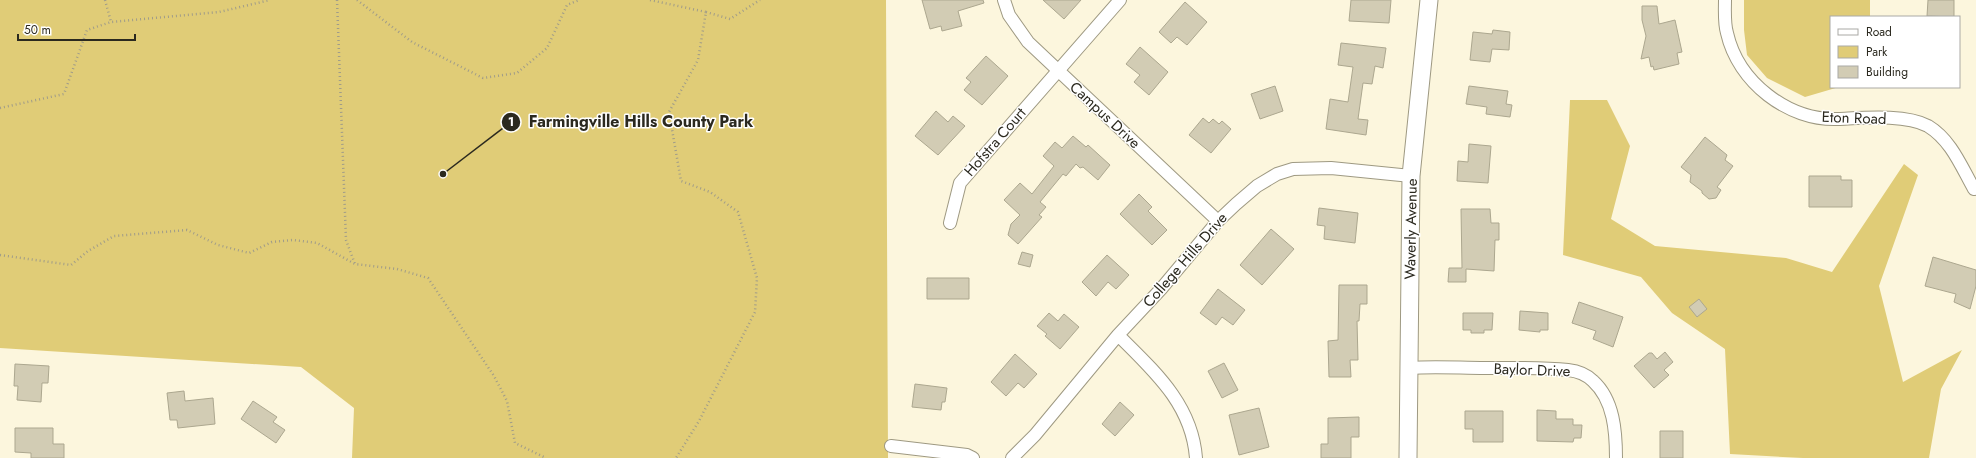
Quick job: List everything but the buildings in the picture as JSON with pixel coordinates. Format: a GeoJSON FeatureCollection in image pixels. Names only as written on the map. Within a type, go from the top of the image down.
{"type":"FeatureCollection","features":[{"type":"Feature","properties":{"kind":"street","name":"Campus Drive"},"geometry":{"type":"LineString","coordinates":[[1004,0],[1009,15],[1028,42],[1218,221]]}},
{"type":"Feature","properties":{"kind":"street","name":"Hofstra Court"},"geometry":{"type":"LineString","coordinates":[[950,223],[960,183],[1120,0]]}},
{"type":"Feature","properties":{"kind":"street","name":"Waverly Avenue"},"geometry":{"type":"LineString","coordinates":[[1408,458],[1411,176],[1429,0]]}},
{"type":"Feature","properties":{"kind":"street","name":"Eton Road"},"geometry":{"type":"LineString","coordinates":[[1725,0],[1727,33],[1736,57],[1747,76],[1766,95],[1803,114],[1824,119],[1874,118],[1914,121],[1927,126],[1938,134],[1952,148],[1974,189]]}},
{"type":"Feature","properties":{"kind":"street","name":"College Hills Drive"},"geometry":{"type":"LineString","coordinates":[[1012,458],[1035,435],[1118,335],[1161,289],[1218,221],[1257,186],[1277,174],[1293,169],[1331,168],[1411,176]]}},
{"type":"Feature","properties":{"kind":"street"},"geometry":{"type":"LineString","coordinates":[[1118,335],[1166,384],[1184,413],[1195,444],[1196,458]]}},
{"type":"Feature","properties":{"kind":"street","name":"Baylor Drive"},"geometry":{"type":"LineString","coordinates":[[1409,368],[1439,366],[1527,368],[1569,370],[1582,373],[1593,381],[1605,396],[1616,431],[1616,458]]}},
{"type":"Feature","properties":{"kind":"street"},"geometry":{"type":"LineString","coordinates":[[891,446],[967,455],[973,458]]}},
{"type":"Feature","properties":{"kind":"path"},"geometry":{"type":"LineString","coordinates":[[105,0],[111,22]]}},
{"type":"Feature","properties":{"kind":"path"},"geometry":{"type":"LineString","coordinates":[[0,108],[64,94],[87,30],[111,22],[219,12],[270,0]]}},
{"type":"Feature","properties":{"kind":"path"},"geometry":{"type":"LineString","coordinates":[[337,0],[346,240],[355,264]]}},
{"type":"Feature","properties":{"kind":"path"},"geometry":{"type":"LineString","coordinates":[[357,0],[412,42],[484,78],[517,73],[547,48],[567,5],[579,0]]}},
{"type":"Feature","properties":{"kind":"path"},"geometry":{"type":"LineString","coordinates":[[650,0],[706,12],[730,20],[760,0]]}},
{"type":"Feature","properties":{"kind":"path"},"geometry":{"type":"LineString","coordinates":[[676,458],[699,421],[755,312],[757,278],[738,212],[710,192],[681,181],[669,112],[698,60],[706,12]]}},
{"type":"Feature","properties":{"kind":"path"},"geometry":{"type":"LineString","coordinates":[[0,254],[71,265],[88,251],[114,236],[187,230],[218,245],[249,254],[272,242],[292,240],[317,243],[355,264],[397,269],[428,278],[498,382],[507,401],[515,443],[546,458]]}},
{"type":"Feature","properties":{"kind":"green space"},"geometry":{"type":"Polygon","coordinates":[[[0,0],[886,0],[888,458],[352,458],[354,408],[301,367],[0,348],[0,0]]]}},
{"type":"Feature","properties":{"kind":"green space"},"geometry":{"type":"Polygon","coordinates":[[[1744,0],[1870,0],[1870,16],[1830,16],[1830,88],[1836,88],[1805,97],[1767,78],[1747,55],[1744,30],[1744,0]]]}},
{"type":"Feature","properties":{"kind":"green space"},"geometry":{"type":"Polygon","coordinates":[[[1570,100],[1607,100],[1630,146],[1611,219],[1655,246],[1786,258],[1832,272],[1904,164],[1918,175],[1879,286],[1903,382],[1962,350],[1941,389],[1929,458],[1803,458],[1730,454],[1725,349],[1672,313],[1641,277],[1563,255],[1570,100]]]}},
{"type":"Feature","properties":{"kind":"place","name":"Farmingville Hills County Park"},"geometry":{"type":"Point","coordinates":[443,174]}}]}
